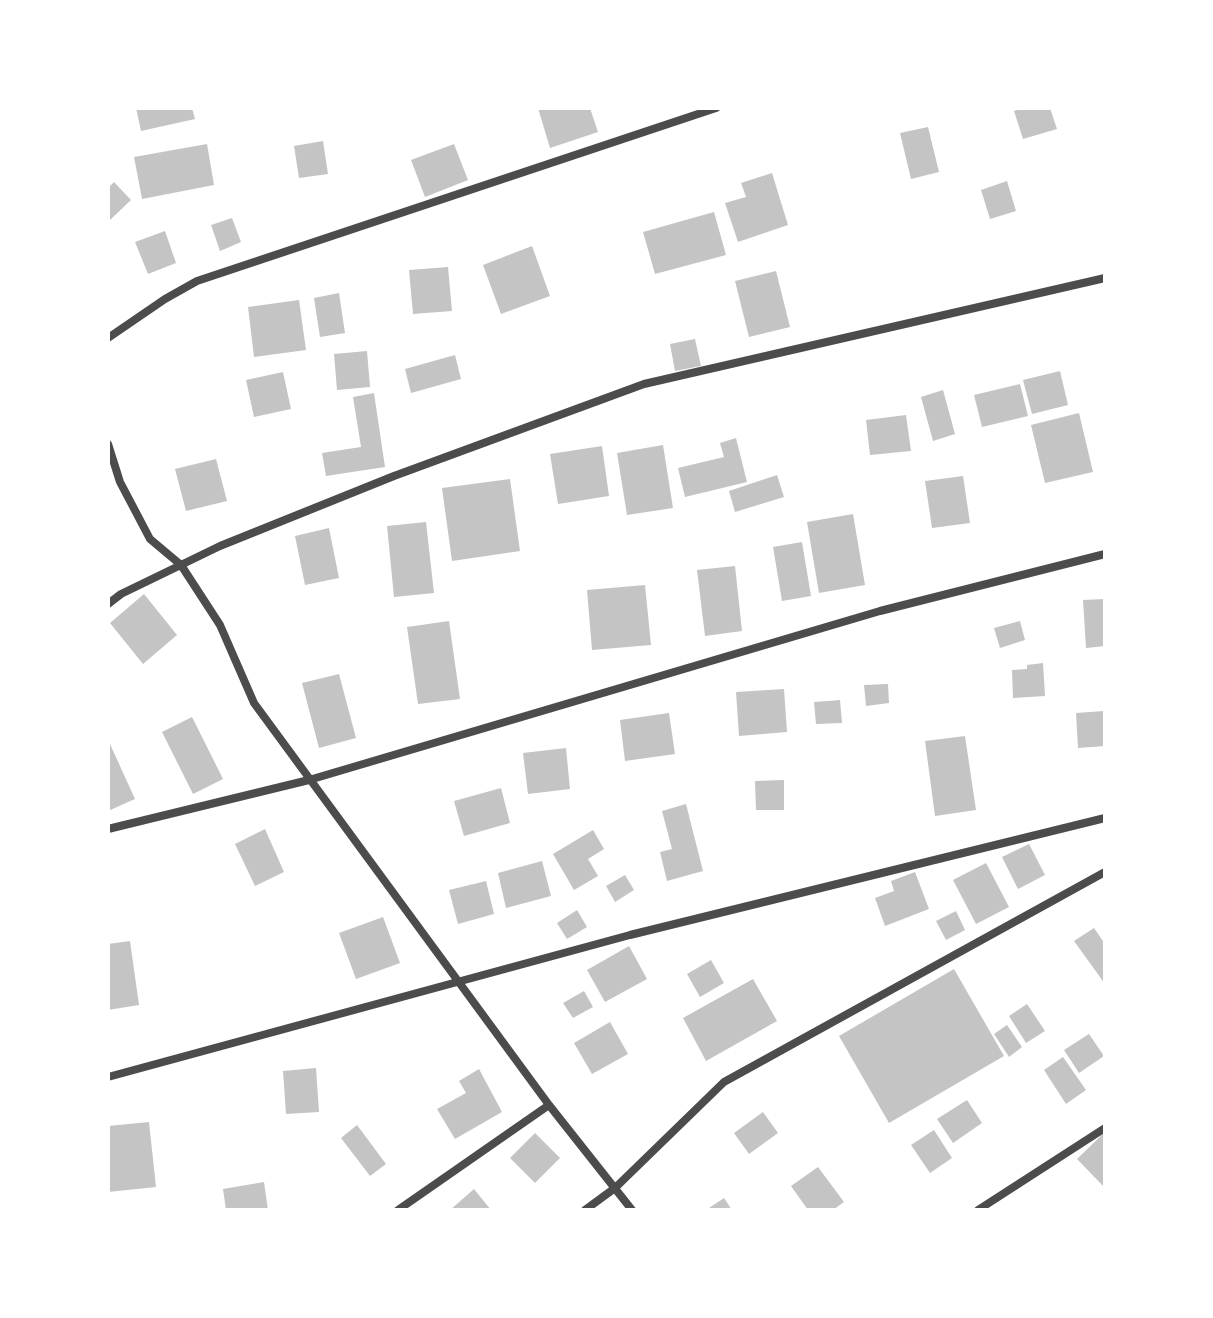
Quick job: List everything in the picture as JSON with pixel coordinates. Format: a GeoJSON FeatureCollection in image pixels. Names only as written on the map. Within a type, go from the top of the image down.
{"type":"FeatureCollection","features":[{"type":"Feature","properties":{"kind":"street"},"geometry":{"type":"LineString","coordinates":[[108,338],[197,281],[716,108]]}},
{"type":"Feature","properties":{"kind":"street"},"geometry":{"type":"LineString","coordinates":[[108,604],[121,594],[220,546],[394,476],[644,384],[1105,278]]}},
{"type":"Feature","properties":{"kind":"street"},"geometry":{"type":"LineString","coordinates":[[108,444],[120,482],[150,539],[181,565],[220,625],[254,703],[461,981],[549,1105],[632,1210]]}},
{"type":"Feature","properties":{"kind":"street"},"geometry":{"type":"LineString","coordinates":[[108,829],[309,780],[880,611],[1105,554]]}},
{"type":"Feature","properties":{"kind":"street"},"geometry":{"type":"LineString","coordinates":[[108,1077],[630,935],[1105,818]]}},
{"type":"Feature","properties":{"kind":"street"},"geometry":{"type":"LineString","coordinates":[[585,1210],[615,1188],[724,1082],[1105,872]]}},
{"type":"Feature","properties":{"kind":"street"},"geometry":{"type":"LineString","coordinates":[[398,1210],[549,1105]]}},
{"type":"Feature","properties":{"kind":"street"},"geometry":{"type":"LineString","coordinates":[[978,1210],[1105,1128]]}},
{"type":"Feature","properties":{"kind":"building"},"geometry":{"type":"Polygon","coordinates":[[[136,108],[192,108],[195,119],[141,131],[136,108]]]}},
{"type":"Feature","properties":{"kind":"building"},"geometry":{"type":"Polygon","coordinates":[[[538,108],[590,108],[598,132],[550,148],[538,108]]]}},
{"type":"Feature","properties":{"kind":"building"},"geometry":{"type":"Polygon","coordinates":[[[1050,108],[1057,129],[1023,139],[1014,111],[1050,108]]]}},
{"type":"Feature","properties":{"kind":"building"},"geometry":{"type":"Polygon","coordinates":[[[928,127],[939,172],[911,179],[900,133],[928,127]]]}},
{"type":"Feature","properties":{"kind":"building"},"geometry":{"type":"Polygon","coordinates":[[[323,141],[328,174],[299,178],[294,146],[323,141]]]}},
{"type":"Feature","properties":{"kind":"building"},"geometry":{"type":"Polygon","coordinates":[[[207,144],[214,185],[142,199],[134,157],[207,144]]]}},
{"type":"Feature","properties":{"kind":"building"},"geometry":{"type":"Polygon","coordinates":[[[454,144],[468,180],[425,197],[411,160],[454,144]]]}},
{"type":"Feature","properties":{"kind":"building"},"geometry":{"type":"Polygon","coordinates":[[[772,173],[788,225],[738,242],[725,203],[746,197],[741,183],[772,173]]]}},
{"type":"Feature","properties":{"kind":"building"},"geometry":{"type":"Polygon","coordinates":[[[1007,181],[1016,211],[990,219],[981,190],[1007,181]]]}},
{"type":"Feature","properties":{"kind":"building"},"geometry":{"type":"Polygon","coordinates":[[[114,182],[131,200],[110,220],[108,188],[114,182]]]}},
{"type":"Feature","properties":{"kind":"building"},"geometry":{"type":"Polygon","coordinates":[[[714,212],[726,255],[655,274],[643,232],[714,212]]]}},
{"type":"Feature","properties":{"kind":"building"},"geometry":{"type":"Polygon","coordinates":[[[232,218],[241,242],[220,251],[211,225],[232,218]]]}},
{"type":"Feature","properties":{"kind":"building"},"geometry":{"type":"Polygon","coordinates":[[[165,231],[176,263],[148,274],[135,242],[165,231]]]}},
{"type":"Feature","properties":{"kind":"building"},"geometry":{"type":"Polygon","coordinates":[[[532,246],[550,296],[501,314],[483,265],[532,246]]]}},
{"type":"Feature","properties":{"kind":"building"},"geometry":{"type":"Polygon","coordinates":[[[448,267],[452,311],[413,314],[409,270],[448,267]]]}},
{"type":"Feature","properties":{"kind":"building"},"geometry":{"type":"Polygon","coordinates":[[[776,271],[790,327],[749,337],[735,281],[776,271]]]}},
{"type":"Feature","properties":{"kind":"building"},"geometry":{"type":"Polygon","coordinates":[[[339,293],[345,333],[320,337],[314,298],[339,293]]]}},
{"type":"Feature","properties":{"kind":"building"},"geometry":{"type":"Polygon","coordinates":[[[299,300],[306,350],[254,357],[248,307],[299,300]]]}},
{"type":"Feature","properties":{"kind":"building"},"geometry":{"type":"Polygon","coordinates":[[[695,339],[701,366],[675,371],[670,344],[695,339]]]}},
{"type":"Feature","properties":{"kind":"building"},"geometry":{"type":"Polygon","coordinates":[[[367,351],[370,387],[337,390],[334,354],[367,351]]]}},
{"type":"Feature","properties":{"kind":"building"},"geometry":{"type":"Polygon","coordinates":[[[455,355],[461,379],[411,393],[405,369],[455,355]]]}},
{"type":"Feature","properties":{"kind":"building"},"geometry":{"type":"Polygon","coordinates":[[[1060,371],[1068,405],[1032,414],[1023,380],[1060,371]]]}},
{"type":"Feature","properties":{"kind":"building"},"geometry":{"type":"Polygon","coordinates":[[[283,372],[291,409],[254,417],[246,380],[283,372]]]}},
{"type":"Feature","properties":{"kind":"building"},"geometry":{"type":"Polygon","coordinates":[[[1020,384],[1028,416],[982,427],[974,395],[1020,384]]]}},
{"type":"Feature","properties":{"kind":"building"},"geometry":{"type":"Polygon","coordinates":[[[943,390],[955,434],[933,441],[921,397],[943,390]]]}},
{"type":"Feature","properties":{"kind":"building"},"geometry":{"type":"Polygon","coordinates":[[[374,393],[385,467],[326,476],[322,453],[361,447],[353,397],[374,393]]]}},
{"type":"Feature","properties":{"kind":"building"},"geometry":{"type":"Polygon","coordinates":[[[1079,413],[1093,472],[1045,483],[1031,425],[1079,413]]]}},
{"type":"Feature","properties":{"kind":"building"},"geometry":{"type":"Polygon","coordinates":[[[906,415],[911,451],[870,455],[866,420],[906,415]]]}},
{"type":"Feature","properties":{"kind":"building"},"geometry":{"type":"Polygon","coordinates":[[[736,438],[747,482],[685,497],[678,468],[724,457],[720,443],[736,438]]]}},
{"type":"Feature","properties":{"kind":"building"},"geometry":{"type":"Polygon","coordinates":[[[663,445],[673,508],[627,515],[617,453],[663,445]]]}},
{"type":"Feature","properties":{"kind":"building"},"geometry":{"type":"Polygon","coordinates":[[[602,446],[609,496],[558,504],[550,454],[602,446]]]}},
{"type":"Feature","properties":{"kind":"building"},"geometry":{"type":"Polygon","coordinates":[[[216,459],[227,501],[186,511],[175,469],[216,459]]]}},
{"type":"Feature","properties":{"kind":"building"},"geometry":{"type":"Polygon","coordinates":[[[777,475],[784,497],[735,512],[729,491],[777,475]]]}},
{"type":"Feature","properties":{"kind":"building"},"geometry":{"type":"Polygon","coordinates":[[[963,476],[970,523],[932,528],[925,481],[963,476]]]}},
{"type":"Feature","properties":{"kind":"building"},"geometry":{"type":"Polygon","coordinates":[[[510,479],[520,551],[452,561],[442,488],[510,479]]]}},
{"type":"Feature","properties":{"kind":"building"},"geometry":{"type":"Polygon","coordinates":[[[853,514],[865,585],[819,593],[807,522],[853,514]]]}},
{"type":"Feature","properties":{"kind":"building"},"geometry":{"type":"Polygon","coordinates":[[[426,522],[434,593],[394,597],[387,526],[426,522]]]}},
{"type":"Feature","properties":{"kind":"building"},"geometry":{"type":"Polygon","coordinates":[[[329,528],[339,578],[305,585],[295,536],[329,528]]]}},
{"type":"Feature","properties":{"kind":"building"},"geometry":{"type":"Polygon","coordinates":[[[802,542],[811,596],[782,601],[773,547],[802,542]]]}},
{"type":"Feature","properties":{"kind":"building"},"geometry":{"type":"Polygon","coordinates":[[[735,566],[742,631],[705,636],[697,570],[735,566]]]}},
{"type":"Feature","properties":{"kind":"building"},"geometry":{"type":"Polygon","coordinates":[[[645,585],[651,645],[592,650],[587,590],[645,585]]]}},
{"type":"Feature","properties":{"kind":"building"},"geometry":{"type":"Polygon","coordinates":[[[144,594],[177,635],[143,664],[110,623],[144,594]]]}},
{"type":"Feature","properties":{"kind":"building"},"geometry":{"type":"Polygon","coordinates":[[[1105,599],[1105,646],[1086,648],[1083,600],[1105,599]]]}},
{"type":"Feature","properties":{"kind":"building"},"geometry":{"type":"Polygon","coordinates":[[[449,621],[460,699],[418,704],[407,627],[449,621]]]}},
{"type":"Feature","properties":{"kind":"building"},"geometry":{"type":"Polygon","coordinates":[[[1020,621],[1025,640],[1000,648],[994,628],[1020,621]]]}},
{"type":"Feature","properties":{"kind":"building"},"geometry":{"type":"Polygon","coordinates":[[[1043,663],[1045,696],[1013,698],[1012,670],[1043,663]]]}},
{"type":"Feature","properties":{"kind":"building"},"geometry":{"type":"Polygon","coordinates":[[[339,674],[356,738],[319,748],[302,683],[339,674]]]}},
{"type":"Feature","properties":{"kind":"building"},"geometry":{"type":"Polygon","coordinates":[[[888,684],[889,703],[866,706],[864,685],[888,684]]]}},
{"type":"Feature","properties":{"kind":"building"},"geometry":{"type":"Polygon","coordinates":[[[784,689],[787,732],[739,736],[736,692],[784,689]]]}},
{"type":"Feature","properties":{"kind":"building"},"geometry":{"type":"Polygon","coordinates":[[[840,700],[842,723],[816,724],[814,702],[840,700]]]}},
{"type":"Feature","properties":{"kind":"building"},"geometry":{"type":"Polygon","coordinates":[[[1104,711],[1105,746],[1078,748],[1076,713],[1104,711]]]}},
{"type":"Feature","properties":{"kind":"building"},"geometry":{"type":"Polygon","coordinates":[[[669,713],[675,754],[625,761],[620,720],[669,713]]]}},
{"type":"Feature","properties":{"kind":"building"},"geometry":{"type":"Polygon","coordinates":[[[192,717],[223,779],[193,794],[162,732],[192,717]]]}},
{"type":"Feature","properties":{"kind":"building"},"geometry":{"type":"Polygon","coordinates":[[[965,736],[976,810],[935,816],[925,741],[965,736]]]}},
{"type":"Feature","properties":{"kind":"building"},"geometry":{"type":"Polygon","coordinates":[[[108,745],[135,799],[108,811],[108,745]]]}},
{"type":"Feature","properties":{"kind":"building"},"geometry":{"type":"Polygon","coordinates":[[[566,748],[570,789],[528,794],[523,753],[566,748]]]}},
{"type":"Feature","properties":{"kind":"building"},"geometry":{"type":"Polygon","coordinates":[[[784,780],[784,810],[756,810],[755,781],[784,780]]]}},
{"type":"Feature","properties":{"kind":"building"},"geometry":{"type":"Polygon","coordinates":[[[501,788],[510,823],[464,836],[454,801],[501,788]]]}},
{"type":"Feature","properties":{"kind":"building"},"geometry":{"type":"Polygon","coordinates":[[[686,804],[703,871],[667,881],[660,852],[672,849],[662,811],[686,804]]]}},
{"type":"Feature","properties":{"kind":"building"},"geometry":{"type":"Polygon","coordinates":[[[265,829],[284,872],[255,886],[235,844],[265,829]]]}},
{"type":"Feature","properties":{"kind":"building"},"geometry":{"type":"Polygon","coordinates":[[[593,830],[604,849],[588,859],[598,876],[574,890],[553,854],[593,830]]]}},
{"type":"Feature","properties":{"kind":"building"},"geometry":{"type":"Polygon","coordinates":[[[1029,844],[1045,875],[1018,889],[1002,857],[1029,844]]]}},
{"type":"Feature","properties":{"kind":"building"},"geometry":{"type":"Polygon","coordinates":[[[542,861],[551,896],[506,908],[498,873],[542,861]]]}},
{"type":"Feature","properties":{"kind":"building"},"geometry":{"type":"Polygon","coordinates":[[[986,863],[1009,907],[976,924],[953,880],[986,863]]]}},
{"type":"Feature","properties":{"kind":"building"},"geometry":{"type":"Polygon","coordinates":[[[915,872],[929,909],[885,926],[875,898],[894,891],[891,881],[915,872]]]}},
{"type":"Feature","properties":{"kind":"building"},"geometry":{"type":"Polygon","coordinates":[[[625,875],[634,890],[615,902],[606,886],[625,875]]]}},
{"type":"Feature","properties":{"kind":"building"},"geometry":{"type":"Polygon","coordinates":[[[486,881],[494,914],[458,924],[449,890],[486,881]]]}},
{"type":"Feature","properties":{"kind":"building"},"geometry":{"type":"Polygon","coordinates":[[[577,910],[587,927],[567,939],[557,923],[577,910]]]}},
{"type":"Feature","properties":{"kind":"building"},"geometry":{"type":"Polygon","coordinates":[[[956,911],[965,930],[946,940],[936,921],[956,911]]]}},
{"type":"Feature","properties":{"kind":"building"},"geometry":{"type":"Polygon","coordinates":[[[383,917],[400,963],[356,979],[339,933],[383,917]]]}},
{"type":"Feature","properties":{"kind":"building"},"geometry":{"type":"Polygon","coordinates":[[[1094,928],[1105,944],[1105,984],[1074,941],[1094,928]]]}},
{"type":"Feature","properties":{"kind":"building"},"geometry":{"type":"Polygon","coordinates":[[[130,941],[139,1005],[108,1010],[108,944],[130,941]]]}},
{"type":"Feature","properties":{"kind":"building"},"geometry":{"type":"Polygon","coordinates":[[[629,946],[647,979],[605,1002],[587,970],[629,946]]]}},
{"type":"Feature","properties":{"kind":"building"},"geometry":{"type":"Polygon","coordinates":[[[711,960],[724,983],[700,997],[687,974],[711,960]]]}},
{"type":"Feature","properties":{"kind":"building"},"geometry":{"type":"Polygon","coordinates":[[[954,969],[1004,1056],[889,1123],[839,1036],[954,969]]]}},
{"type":"Feature","properties":{"kind":"building"},"geometry":{"type":"Polygon","coordinates":[[[753,979],[777,1021],[706,1061],[683,1018],[753,979]]]}},
{"type":"Feature","properties":{"kind":"building"},"geometry":{"type":"Polygon","coordinates":[[[584,991],[593,1007],[573,1018],[563,1003],[584,991]]]}},
{"type":"Feature","properties":{"kind":"building"},"geometry":{"type":"Polygon","coordinates":[[[1027,1004],[1045,1031],[1026,1043],[1009,1016],[1027,1004]]]}},
{"type":"Feature","properties":{"kind":"building"},"geometry":{"type":"Polygon","coordinates":[[[610,1022],[628,1054],[592,1074],[574,1043],[610,1022]]]}},
{"type":"Feature","properties":{"kind":"building"},"geometry":{"type":"Polygon","coordinates":[[[1007,1025],[1022,1047],[1009,1057],[994,1034],[1007,1025]]]}},
{"type":"Feature","properties":{"kind":"building"},"geometry":{"type":"Polygon","coordinates":[[[1089,1034],[1104,1056],[1079,1073],[1064,1050],[1089,1034]]]}},
{"type":"Feature","properties":{"kind":"building"},"geometry":{"type":"Polygon","coordinates":[[[1063,1057],[1086,1090],[1066,1104],[1044,1070],[1063,1057]]]}},
{"type":"Feature","properties":{"kind":"building"},"geometry":{"type":"Polygon","coordinates":[[[316,1068],[319,1112],[286,1114],[283,1071],[316,1068]]]}},
{"type":"Feature","properties":{"kind":"building"},"geometry":{"type":"Polygon","coordinates":[[[479,1069],[502,1112],[455,1139],[437,1109],[466,1093],[459,1081],[479,1069]]]}},
{"type":"Feature","properties":{"kind":"building"},"geometry":{"type":"Polygon","coordinates":[[[967,1100],[982,1123],[953,1143],[937,1119],[967,1100]]]}},
{"type":"Feature","properties":{"kind":"building"},"geometry":{"type":"Polygon","coordinates":[[[763,1112],[778,1133],[749,1154],[734,1133],[763,1112]]]}},
{"type":"Feature","properties":{"kind":"building"},"geometry":{"type":"Polygon","coordinates":[[[149,1122],[156,1187],[108,1192],[108,1126],[149,1122]]]}},
{"type":"Feature","properties":{"kind":"building"},"geometry":{"type":"Polygon","coordinates":[[[357,1125],[386,1164],[370,1176],[341,1138],[357,1125]]]}},
{"type":"Feature","properties":{"kind":"building"},"geometry":{"type":"Polygon","coordinates":[[[934,1130],[952,1158],[930,1173],[911,1145],[934,1130]]]}},
{"type":"Feature","properties":{"kind":"building"},"geometry":{"type":"Polygon","coordinates":[[[1105,1132],[1105,1188],[1077,1159],[1105,1132]]]}},
{"type":"Feature","properties":{"kind":"building"},"geometry":{"type":"Polygon","coordinates":[[[535,1133],[560,1158],[535,1183],[510,1158],[535,1133]]]}},
{"type":"Feature","properties":{"kind":"building"},"geometry":{"type":"Polygon","coordinates":[[[818,1167],[844,1202],[833,1210],[808,1210],[791,1186],[818,1167]]]}},
{"type":"Feature","properties":{"kind":"building"},"geometry":{"type":"Polygon","coordinates":[[[264,1182],[268,1210],[226,1210],[223,1189],[264,1182]]]}},
{"type":"Feature","properties":{"kind":"building"},"geometry":{"type":"Polygon","coordinates":[[[474,1189],[491,1210],[450,1210],[474,1189]]]}},
{"type":"Feature","properties":{"kind":"building"},"geometry":{"type":"Polygon","coordinates":[[[724,1198],[732,1210],[706,1210],[724,1198]]]}}]}
